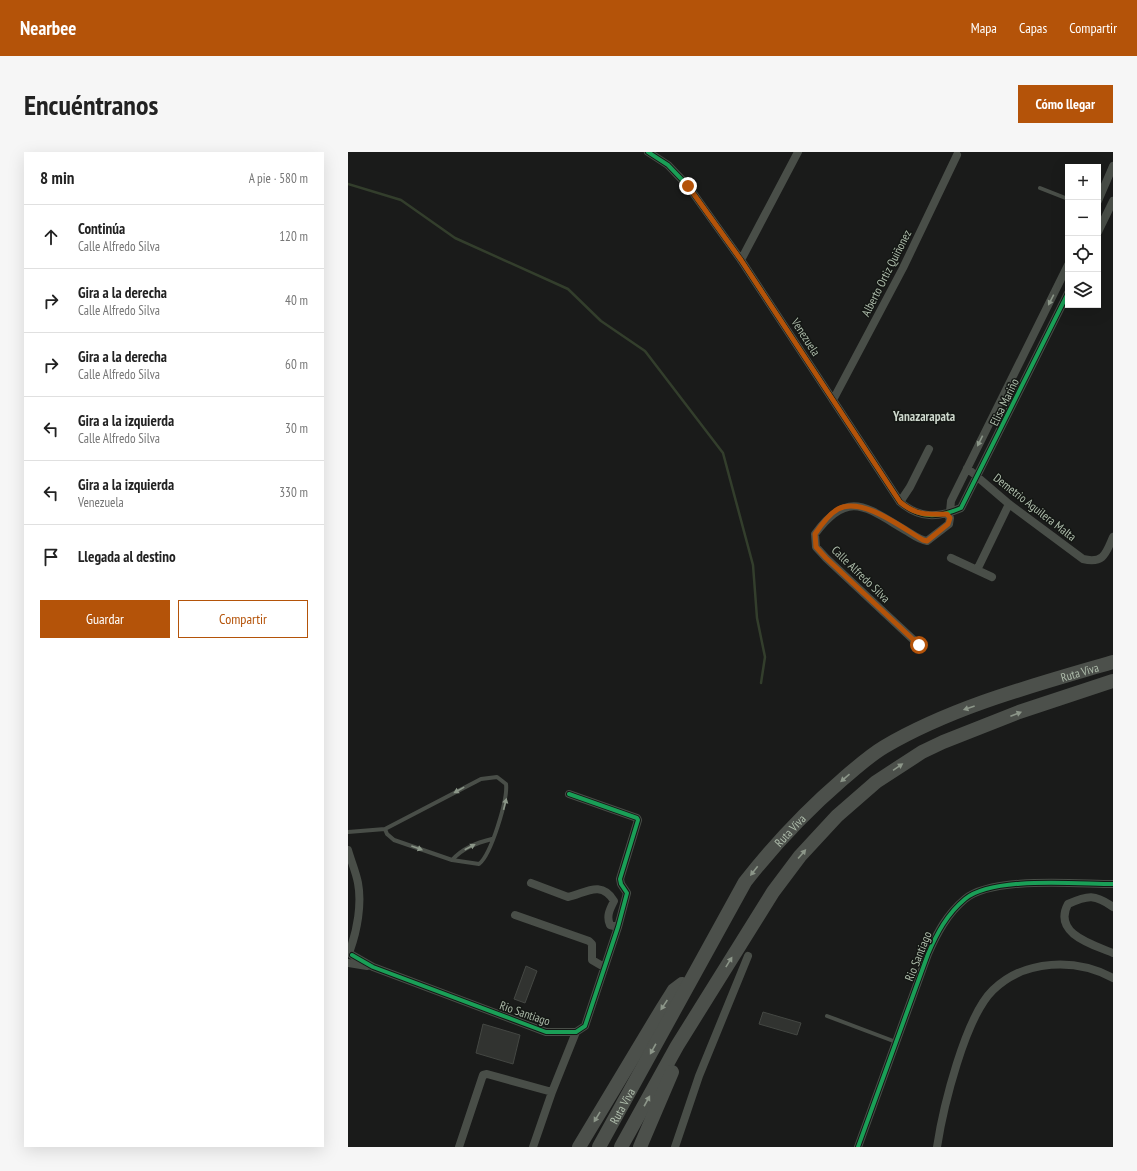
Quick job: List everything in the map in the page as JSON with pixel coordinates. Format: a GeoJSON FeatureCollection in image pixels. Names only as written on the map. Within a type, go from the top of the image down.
{"type":"FeatureCollection","features":[{"type":"Feature","properties":{"kind":"highway","name":"Ruta Viva"},"geometry":{"type":"LineString","coordinates":[[599,1147],[745,882],[765,857],[832,789],[882,748],[943,717],[1018,691],[1113,662]]}},
{"type":"Feature","properties":{"kind":"highway","name":"Ruta Viva"},"geometry":{"type":"LineString","coordinates":[[621,1147],[677,1046],[773,892],[800,856],[837,816],[876,782],[922,752],[943,742],[1019,712],[1113,681]]}},
{"type":"Feature","properties":{"kind":"highway"},"geometry":{"type":"LineString","coordinates":[[579,1147],[662,1009],[677,987],[691,978]]}},
{"type":"Feature","properties":{"kind":"highway"},"geometry":{"type":"LineString","coordinates":[[640,1147],[672,1073],[677,1046]]}},
{"type":"Feature","properties":{"kind":"street","name":"Venezuela"},"geometry":{"type":"LineString","coordinates":[[648,152],[668,165],[688,186],[741,260],[900,502],[910,510],[919,514],[949,513]]}},
{"type":"Feature","properties":{"kind":"street"},"geometry":{"type":"LineString","coordinates":[[741,260],[798,152]]}},
{"type":"Feature","properties":{"kind":"street","name":"Alberto Ortiz Quiñonez"},"geometry":{"type":"LineString","coordinates":[[833,400],[903,268],[957,155]]}},
{"type":"Feature","properties":{"kind":"street"},"geometry":{"type":"LineString","coordinates":[[1101,193],[1113,166]]}},
{"type":"Feature","properties":{"kind":"street"},"geometry":{"type":"LineString","coordinates":[[1101,226],[1113,201]]}},
{"type":"Feature","properties":{"kind":"street"},"geometry":{"type":"LineString","coordinates":[[1101,211],[1107,213]]}},
{"type":"Feature","properties":{"kind":"street","name":"Elisa Mariño"},"geometry":{"type":"LineString","coordinates":[[949,513],[951,501],[1065,271]]}},
{"type":"Feature","properties":{"kind":"street","name":"Elisa Mariño"},"geometry":{"type":"LineString","coordinates":[[949,513],[961,508],[978,477],[1065,299]]}},
{"type":"Feature","properties":{"kind":"street"},"geometry":{"type":"LineString","coordinates":[[900,502],[910,488],[929,449]]}},
{"type":"Feature","properties":{"kind":"street","name":"Demetrio Aguilera Malta"},"geometry":{"type":"LineString","coordinates":[[967,468],[1009,504],[1075,554],[1091,561],[1097,560],[1103,557],[1113,537]]}},
{"type":"Feature","properties":{"kind":"street"},"geometry":{"type":"LineString","coordinates":[[977,570],[1009,504]]}},
{"type":"Feature","properties":{"kind":"street","name":"Calle Alfredo Silva"},"geometry":{"type":"LineString","coordinates":[[919,645],[826,558],[816,547],[815,534],[823,522],[839,509],[855,505],[870,510],[927,541],[948,524],[950,518],[949,513]]}},
{"type":"Feature","properties":{"kind":"street"},"geometry":{"type":"LineString","coordinates":[[951,558],[992,577]]}},
{"type":"Feature","properties":{"kind":"street"},"geometry":{"type":"LineString","coordinates":[[533,1147],[552,1092],[576,1032],[584,1026],[618,927],[627,893],[621,884],[620,878],[638,820],[637,818],[569,794]]}},
{"type":"Feature","properties":{"kind":"street"},"geometry":{"type":"LineString","coordinates":[[348,850],[358,883],[359,903],[355,932],[349,956]]}},
{"type":"Feature","properties":{"kind":"street"},"geometry":{"type":"LineString","coordinates":[[531,882],[568,897],[592,888],[605,892],[614,901],[607,917],[608,921],[610,925],[618,927]]}},
{"type":"Feature","properties":{"kind":"street","name":"Rio Santiago"},"geometry":{"type":"LineString","coordinates":[[858,1147],[935,937],[947,917],[966,898],[981,890],[991,887],[1029,884],[1113,884]]}},
{"type":"Feature","properties":{"kind":"street"},"geometry":{"type":"LineString","coordinates":[[1113,907],[1098,898],[1087,897],[1068,904],[1065,914],[1066,925],[1072,934],[1113,953]]}},
{"type":"Feature","properties":{"kind":"street"},"geometry":{"type":"LineString","coordinates":[[515,915],[589,941],[592,944],[592,960],[604,967]]}},
{"type":"Feature","properties":{"kind":"street"},"geometry":{"type":"LineString","coordinates":[[348,941],[355,932]]}},
{"type":"Feature","properties":{"kind":"street","name":"Rio Santiago"},"geometry":{"type":"LineString","coordinates":[[349,956],[373,967],[546,1032],[576,1032]]}},
{"type":"Feature","properties":{"kind":"street"},"geometry":{"type":"LineString","coordinates":[[676,1147],[699,1076],[748,956]]}},
{"type":"Feature","properties":{"kind":"street"},"geometry":{"type":"LineString","coordinates":[[937,1147],[945,1107],[962,1051],[976,1016],[993,990],[1007,980],[1026,971],[1044,966],[1062,964],[1082,966],[1100,971],[1113,978]]}},
{"type":"Feature","properties":{"kind":"street"},"geometry":{"type":"LineString","coordinates":[[459,1147],[483,1075],[487,1074],[552,1092]]}},
{"type":"Feature","properties":{"kind":"lane"},"geometry":{"type":"LineString","coordinates":[[1040,188],[1065,198]]}},
{"type":"Feature","properties":{"kind":"lane"},"geometry":{"type":"LineString","coordinates":[[348,832],[385,829],[481,779],[497,777],[506,784],[507,793],[504,807],[486,856],[479,864],[452,860],[394,840],[387,834],[385,829]]}},
{"type":"Feature","properties":{"kind":"lane"},"geometry":{"type":"LineString","coordinates":[[452,860],[463,850],[477,843],[492,839]]}},
{"type":"Feature","properties":{"kind":"lane"},"geometry":{"type":"LineString","coordinates":[[827,1016],[896,1042]]}},
{"type":"Feature","properties":{"kind":"building"},"geometry":{"type":"Polygon","coordinates":[[[526,966],[537,971],[525,1003],[514,999],[526,966]]]}},
{"type":"Feature","properties":{"kind":"building"},"geometry":{"type":"Polygon","coordinates":[[[763,1012],[801,1023],[797,1035],[759,1024],[763,1012]]]}},
{"type":"Feature","properties":{"kind":"building"},"geometry":{"type":"Polygon","coordinates":[[[483,1024],[520,1035],[513,1064],[476,1053],[483,1024]]]}},
{"type":"Feature","properties":{"kind":"waterway"},"geometry":{"type":"LineString","coordinates":[[348,184],[401,200],[455,238],[568,289],[601,321],[645,351],[723,453],[753,565],[757,618],[765,657],[761,683]]}},
{"type":"Feature","properties":{"kind":"cycle path"},"geometry":{"type":"LineString","coordinates":[[648,152],[668,165],[688,186],[741,260],[900,502],[915,512],[937,515],[945,514],[961,508],[1065,299]]}},
{"type":"Feature","properties":{"kind":"cycle path"},"geometry":{"type":"LineString","coordinates":[[352,955],[373,967],[546,1032],[576,1032],[585,1026],[618,927],[627,893],[621,884],[620,879],[638,820],[637,818],[569,794]]}},
{"type":"Feature","properties":{"kind":"cycle path"},"geometry":{"type":"LineString","coordinates":[[858,1147],[928,954],[943,924],[953,911],[965,899],[978,892],[995,887],[1036,883],[1113,884]]}},
{"type":"Feature","properties":{"kind":"district","name":"Yanazarapata"},"geometry":{"type":"Point","coordinates":[924,416]}},
{"type":"Feature","properties":{"kind":"route"},"geometry":{"type":"LineString","coordinates":[[688,186],[741,260],[900,502],[910,510],[919,514],[947,514],[950,518],[948,524],[931,540],[927,541],[870,510],[855,505],[839,509],[823,522],[815,534],[814,541],[816,547],[826,558],[919,645]]}}]}
